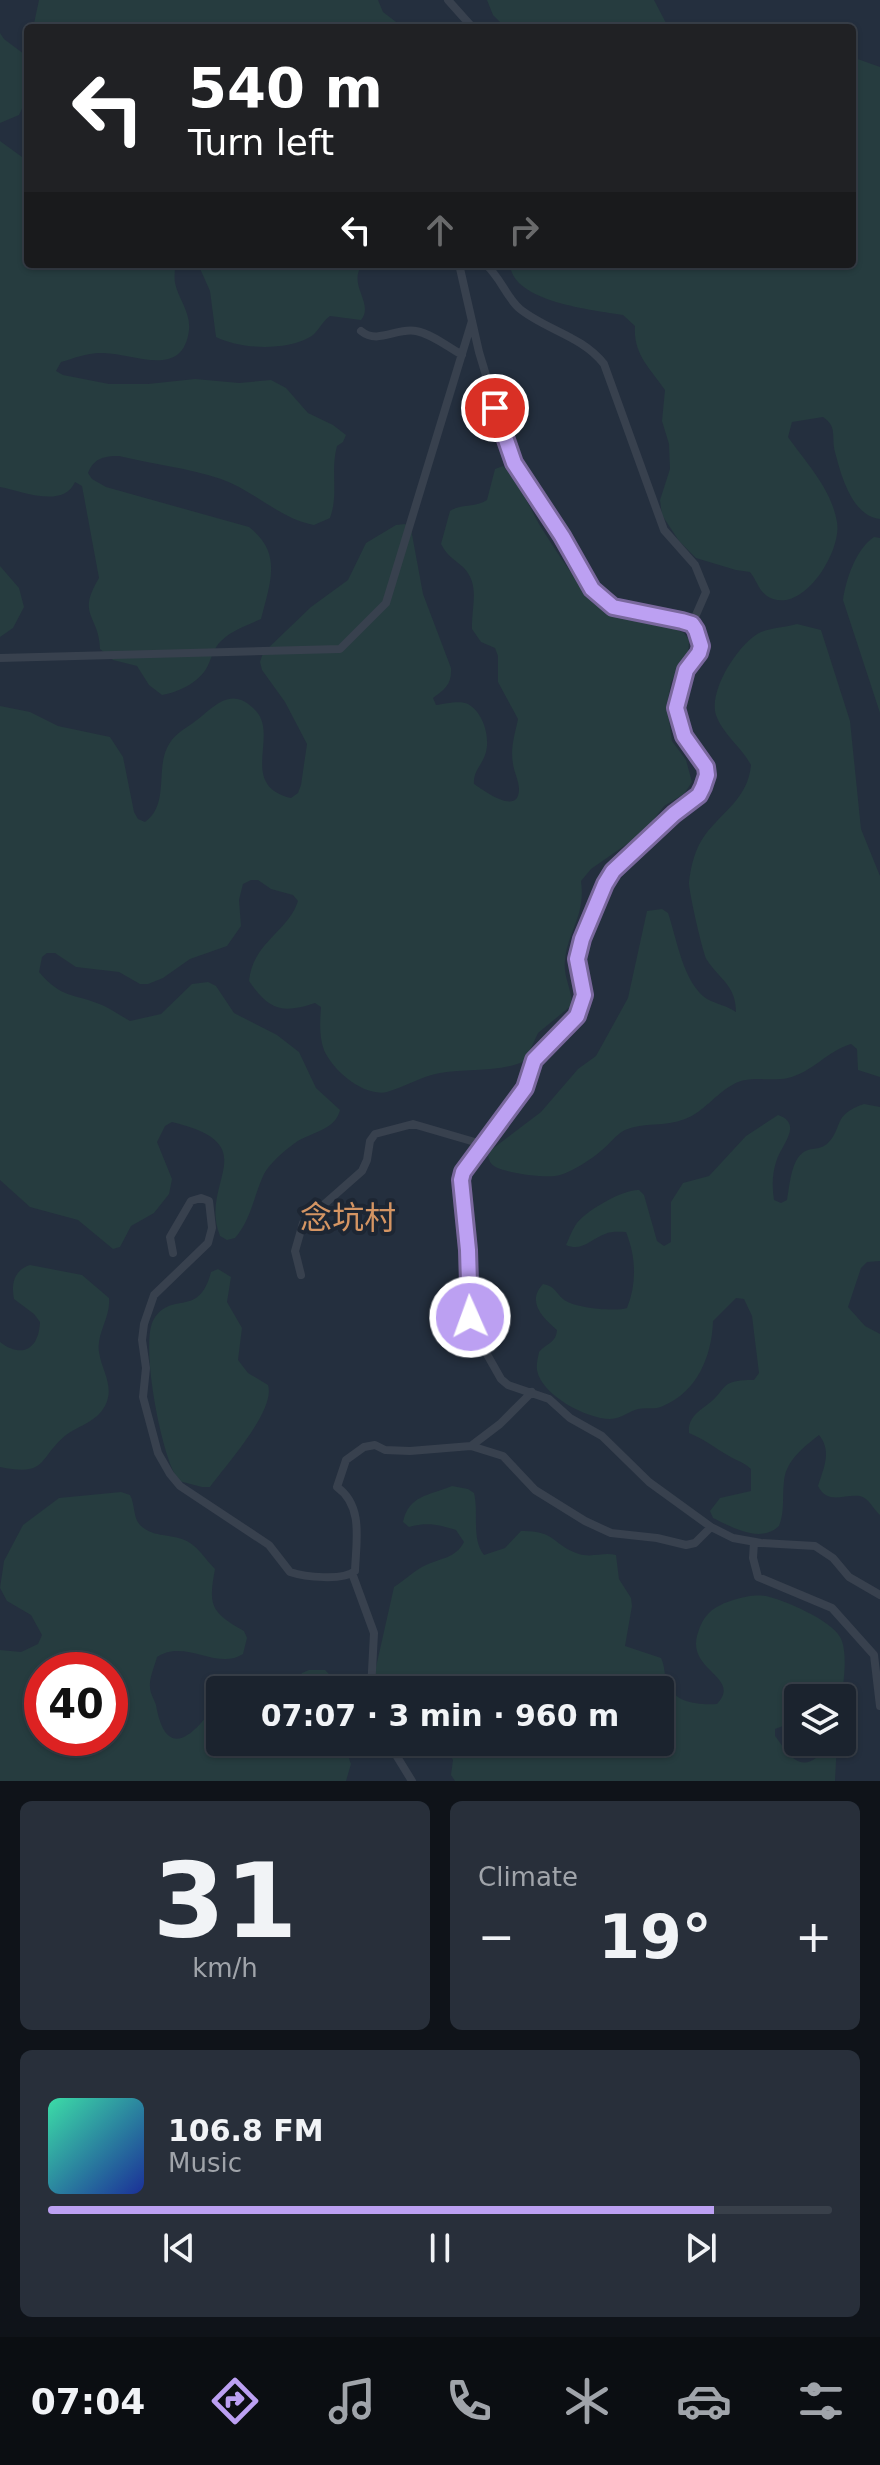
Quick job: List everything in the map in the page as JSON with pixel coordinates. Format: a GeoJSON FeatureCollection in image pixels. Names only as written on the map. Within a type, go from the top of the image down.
{"type":"FeatureCollection","features":[{"type":"Feature","properties":{"kind":"street"},"geometry":{"type":"LineString","coordinates":[[448,0],[469,24]]}},
{"type":"Feature","properties":{"kind":"street"},"geometry":{"type":"LineString","coordinates":[[460,268],[499,425],[514,463],[592,589],[613,607],[692,624],[700,637],[699,653],[686,670],[676,708],[684,736],[706,767],[707,775],[699,795],[613,871],[605,884],[577,959],[583,1003],[577,1016],[534,1060],[525,1088],[463,1172],[461,1180],[471,1326],[501,1379],[508,1385],[549,1399],[570,1418],[602,1436],[649,1482],[711,1527],[733,1538],[754,1542],[815,1546],[833,1558],[849,1577],[880,1595]]}},
{"type":"Feature","properties":{"kind":"street"},"geometry":{"type":"LineString","coordinates":[[488,268],[519,308],[571,337],[604,364],[664,530],[695,565],[706,592],[692,624]]}},
{"type":"Feature","properties":{"kind":"street"},"geometry":{"type":"LineString","coordinates":[[0,658],[340,649],[386,603],[472,321]]}},
{"type":"Feature","properties":{"kind":"street"},"geometry":{"type":"LineString","coordinates":[[361,331],[376,338],[407,329],[421,332],[462,355]]}},
{"type":"Feature","properties":{"kind":"street"},"geometry":{"type":"LineString","coordinates":[[301,1275],[295,1251],[303,1223],[362,1171],[375,1134],[413,1124],[485,1145]]}},
{"type":"Feature","properties":{"kind":"street"},"geometry":{"type":"LineString","coordinates":[[173,1253],[170,1237],[191,1201],[201,1198],[209,1201],[212,1228],[208,1243],[154,1295],[144,1324],[142,1340],[146,1368],[143,1397],[158,1453],[180,1486],[269,1545],[290,1572],[313,1576],[352,1573]]}},
{"type":"Feature","properties":{"kind":"street"},"geometry":{"type":"LineString","coordinates":[[471,1446],[500,1424],[532,1392]]}},
{"type":"Feature","properties":{"kind":"street"},"geometry":{"type":"LineString","coordinates":[[352,1573],[355,1571],[357,1515],[346,1493],[337,1487],[346,1460],[364,1447],[375,1445],[385,1450],[410,1451],[471,1446],[503,1456],[535,1490],[611,1533],[686,1545],[695,1543],[711,1527]]}},
{"type":"Feature","properties":{"kind":"street"},"geometry":{"type":"LineString","coordinates":[[754,1542],[753,1558],[758,1577],[832,1608],[849,1630],[870,1648],[874,1655],[880,1706]]}},
{"type":"Feature","properties":{"kind":"street"},"geometry":{"type":"LineString","coordinates":[[352,1573],[374,1633],[372,1676]]}},
{"type":"Feature","properties":{"kind":"street"},"geometry":{"type":"LineString","coordinates":[[397,1756],[412,1781]]}},
{"type":"Feature","properties":{"kind":"green space"},"geometry":{"type":"Polygon","coordinates":[[[39,0],[378,0],[383,12],[399,24],[34,24],[39,0]]]}},
{"type":"Feature","properties":{"kind":"green space"},"geometry":{"type":"Polygon","coordinates":[[[487,0],[654,0],[668,24],[502,24],[493,15],[487,0]]]}},
{"type":"Feature","properties":{"kind":"green space"},"geometry":{"type":"Polygon","coordinates":[[[0,33],[24,54],[24,101],[19,115],[0,123],[0,33]]]}},
{"type":"Feature","properties":{"kind":"green space"},"geometry":{"type":"Polygon","coordinates":[[[856,58],[880,67],[880,519],[862,510],[849,493],[828,421],[823,417],[792,422],[788,437],[817,477],[829,498],[837,522],[834,547],[819,575],[798,596],[785,600],[773,599],[762,591],[750,572],[696,558],[679,541],[662,515],[660,500],[670,469],[669,444],[662,421],[665,390],[640,353],[635,326],[623,315],[575,307],[539,296],[514,277],[511,268],[856,268],[856,58]]]}},
{"type":"Feature","properties":{"kind":"green space"},"geometry":{"type":"Polygon","coordinates":[[[0,141],[24,161],[24,268],[175,268],[175,283],[188,318],[185,345],[178,354],[168,359],[92,353],[61,362],[56,371],[109,384],[195,379],[239,383],[271,380],[286,388],[308,413],[346,435],[337,446],[335,456],[334,500],[330,518],[314,525],[290,517],[233,484],[196,472],[119,456],[100,459],[90,468],[88,473],[92,479],[106,487],[249,527],[260,537],[270,558],[270,581],[261,619],[225,637],[201,675],[190,685],[169,694],[162,695],[149,685],[137,666],[113,660],[100,649],[89,608],[92,591],[99,578],[82,486],[75,482],[69,490],[52,497],[0,487],[0,141]]]}},
{"type":"Feature","properties":{"kind":"green space"},"geometry":{"type":"Polygon","coordinates":[[[200,268],[361,268],[357,279],[365,307],[361,320],[330,316],[311,336],[298,342],[262,347],[216,337],[210,291],[200,268]]]}},
{"type":"Feature","properties":{"kind":"green space"},"geometry":{"type":"Polygon","coordinates":[[[503,466],[562,560],[598,606],[616,616],[675,629],[684,633],[689,640],[688,655],[671,682],[667,706],[672,741],[686,760],[692,782],[684,794],[664,806],[644,832],[591,869],[581,881],[579,914],[565,961],[572,1005],[538,1033],[525,1061],[494,1069],[440,1073],[387,1092],[378,1092],[350,1081],[328,1058],[321,1040],[321,1007],[315,1003],[285,1009],[277,1007],[263,998],[249,981],[257,956],[287,921],[298,901],[293,895],[271,889],[258,880],[243,884],[239,900],[241,926],[227,946],[190,959],[163,978],[148,984],[140,984],[119,972],[76,967],[55,953],[47,953],[42,957],[39,972],[54,987],[102,1005],[130,1021],[161,1014],[192,984],[208,982],[216,986],[234,1013],[277,1035],[299,1052],[316,1088],[340,1110],[333,1122],[295,1143],[270,1166],[245,1223],[235,1238],[227,1240],[220,1236],[216,1217],[224,1154],[217,1142],[201,1131],[172,1122],[165,1126],[157,1142],[172,1179],[169,1194],[154,1213],[131,1226],[120,1247],[113,1249],[78,1220],[30,1207],[0,1180],[0,706],[30,712],[58,726],[110,737],[123,757],[134,812],[138,819],[145,822],[152,815],[160,797],[164,757],[172,740],[222,701],[238,699],[256,711],[262,721],[262,759],[266,782],[275,792],[291,798],[298,793],[301,785],[307,744],[285,702],[262,670],[260,662],[263,653],[311,607],[348,580],[366,543],[396,525],[405,524],[411,529],[423,594],[451,668],[447,686],[433,698],[436,705],[457,702],[474,708],[485,727],[487,749],[474,784],[492,796],[513,801],[519,789],[512,752],[518,719],[498,682],[495,648],[481,642],[472,629],[474,596],[469,574],[441,544],[450,511],[487,500],[495,469],[503,466]]]}},
{"type":"Feature","properties":{"kind":"green space"},"geometry":{"type":"Polygon","coordinates":[[[874,537],[880,538],[880,713],[843,600],[853,565],[874,537]]]}},
{"type":"Feature","properties":{"kind":"green space"},"geometry":{"type":"Polygon","coordinates":[[[0,566],[19,588],[24,607],[13,628],[0,637],[0,566]]]}},
{"type":"Feature","properties":{"kind":"green space"},"geometry":{"type":"Polygon","coordinates":[[[797,624],[821,630],[850,721],[861,829],[880,876],[880,1077],[858,1070],[857,1049],[851,1044],[788,1078],[740,1081],[685,1119],[625,1130],[593,1157],[560,1175],[527,1175],[494,1166],[488,1156],[491,1150],[541,1112],[578,1069],[596,1056],[628,998],[647,911],[662,909],[668,913],[686,972],[699,992],[736,1012],[730,989],[705,955],[689,882],[699,846],[740,795],[751,765],[719,722],[715,705],[727,668],[752,637],[797,624]]]}},
{"type":"Feature","properties":{"kind":"green space"},"geometry":{"type":"Polygon","coordinates":[[[864,1104],[880,1107],[880,1261],[867,1262],[861,1268],[848,1307],[865,1326],[880,1334],[880,1515],[863,1497],[831,1497],[822,1492],[818,1486],[826,1453],[819,1435],[797,1455],[785,1473],[779,1526],[763,1534],[746,1532],[713,1518],[710,1511],[720,1498],[751,1491],[751,1469],[689,1433],[693,1417],[726,1385],[754,1380],[759,1373],[752,1316],[744,1299],[736,1298],[713,1321],[706,1360],[685,1392],[660,1407],[638,1409],[610,1419],[589,1415],[566,1404],[540,1379],[537,1368],[539,1352],[553,1340],[557,1330],[538,1309],[536,1297],[543,1284],[576,1305],[627,1308],[634,1270],[626,1232],[608,1233],[582,1246],[566,1245],[579,1220],[614,1197],[639,1190],[644,1195],[657,1241],[664,1246],[671,1242],[671,1202],[683,1183],[709,1176],[746,1136],[778,1115],[786,1119],[790,1129],[773,1176],[774,1200],[781,1203],[787,1200],[792,1171],[802,1153],[827,1144],[842,1117],[864,1104]]]}},
{"type":"Feature","properties":{"kind":"green space"},"geometry":{"type":"Polygon","coordinates":[[[30,1265],[82,1275],[109,1298],[99,1345],[109,1392],[105,1406],[97,1416],[66,1435],[40,1463],[27,1469],[15,1469],[0,1467],[0,1342],[22,1350],[33,1345],[36,1339],[40,1322],[14,1299],[13,1293],[17,1274],[30,1265]]]}},
{"type":"Feature","properties":{"kind":"green space"},"geometry":{"type":"Polygon","coordinates":[[[218,1269],[231,1277],[227,1302],[242,1328],[238,1360],[248,1373],[268,1385],[268,1396],[265,1408],[237,1452],[210,1487],[202,1487],[179,1481],[172,1469],[154,1401],[150,1331],[161,1311],[200,1295],[211,1272],[218,1269]]]}},
{"type":"Feature","properties":{"kind":"green space"},"geometry":{"type":"Polygon","coordinates":[[[452,1486],[474,1493],[476,1534],[484,1555],[505,1548],[521,1531],[532,1531],[548,1535],[579,1554],[616,1555],[619,1579],[631,1598],[632,1606],[625,1646],[661,1658],[666,1676],[376,1676],[394,1587],[422,1567],[452,1554],[464,1542],[456,1530],[450,1528],[427,1524],[409,1527],[403,1522],[410,1506],[421,1498],[452,1486]]]}},
{"type":"Feature","properties":{"kind":"green space"},"geometry":{"type":"Polygon","coordinates":[[[121,1492],[130,1495],[140,1525],[155,1533],[187,1541],[215,1569],[214,1607],[244,1631],[247,1638],[243,1654],[233,1658],[179,1651],[157,1657],[150,1689],[161,1724],[168,1735],[176,1739],[185,1737],[206,1717],[206,1756],[348,1756],[351,1764],[346,1781],[0,1781],[0,1650],[21,1652],[38,1644],[42,1635],[31,1615],[7,1601],[0,1588],[4,1561],[23,1525],[59,1498],[121,1492]]]}},
{"type":"Feature","properties":{"kind":"green space"},"geometry":{"type":"Polygon","coordinates":[[[766,1596],[795,1606],[827,1624],[842,1643],[845,1658],[843,1684],[784,1684],[784,1727],[775,1729],[775,1736],[784,1748],[784,1756],[809,1762],[816,1756],[836,1756],[835,1781],[455,1781],[451,1775],[451,1756],[674,1756],[674,1694],[681,1699],[702,1704],[717,1704],[723,1695],[719,1680],[700,1658],[696,1648],[702,1622],[719,1606],[743,1597],[766,1596]]]}},
{"type":"Feature","properties":{"kind":"green space"},"geometry":{"type":"Polygon","coordinates":[[[325,1670],[331,1676],[300,1676],[302,1673],[325,1670]]]}},
{"type":"Feature","properties":{"kind":"district","name":"念坑村"},"geometry":{"type":"Point","coordinates":[348,1218]}},
{"type":"Feature","properties":{"kind":"route"},"geometry":{"type":"LineString","coordinates":[[470,1317],[463,1172],[525,1088],[534,1060],[577,1016],[584,995],[577,959],[605,884],[613,871],[699,795],[707,775],[706,767],[684,736],[676,708],[686,670],[701,646],[696,630],[692,624],[682,621],[613,607],[592,589],[514,463],[495,408]]}}]}
